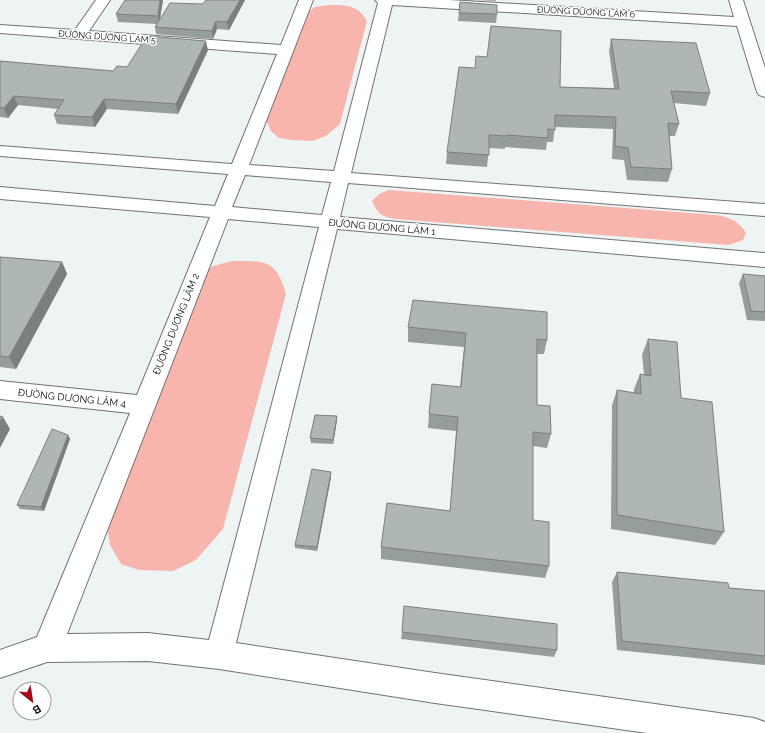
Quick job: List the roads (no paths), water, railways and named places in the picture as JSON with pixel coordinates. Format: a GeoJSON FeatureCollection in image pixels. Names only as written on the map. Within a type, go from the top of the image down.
{"type":"FeatureCollection","features":[{"type":"Feature","properties":{"kind":"street"},"geometry":{"type":"LineString","coordinates":[[79,35],[103,0]]}},
{"type":"Feature","properties":{"kind":"street","name":"ĐƯỜNG DƯƠNG LÂM 2"},"geometry":{"type":"LineString","coordinates":[[46,648],[306,0]]}},
{"type":"Feature","properties":{"kind":"street","name":"ĐƯỜNG DƯƠNG LÂM 6"},"geometry":{"type":"LineString","coordinates":[[382,0],[743,22]]}},
{"type":"Feature","properties":{"kind":"street"},"geometry":{"type":"LineString","coordinates":[[219,655],[386,0]]}},
{"type":"Feature","properties":{"kind":"street"},"geometry":{"type":"LineString","coordinates":[[736,0],[765,92]]}},
{"type":"Feature","properties":{"kind":"street","name":"ĐƯỜNG DƯƠNG LÂM 5"},"geometry":{"type":"LineString","coordinates":[[0,29],[286,50]]}},
{"type":"Feature","properties":{"kind":"street"},"geometry":{"type":"LineString","coordinates":[[0,151],[765,210]]}},
{"type":"Feature","properties":{"kind":"street","name":"ĐƯỜNG DƯƠNG LÂM 1"},"geometry":{"type":"LineString","coordinates":[[0,193],[765,260]]}},
{"type":"Feature","properties":{"kind":"street","name":"ĐƯỜNG DƯƠNG LÂM 4"},"geometry":{"type":"LineString","coordinates":[[0,390],[144,405]]}},
{"type":"Feature","properties":{"kind":"street"},"geometry":{"type":"LineString","coordinates":[[0,664],[46,648],[148,647],[219,655],[435,688],[754,733]]}}]}
